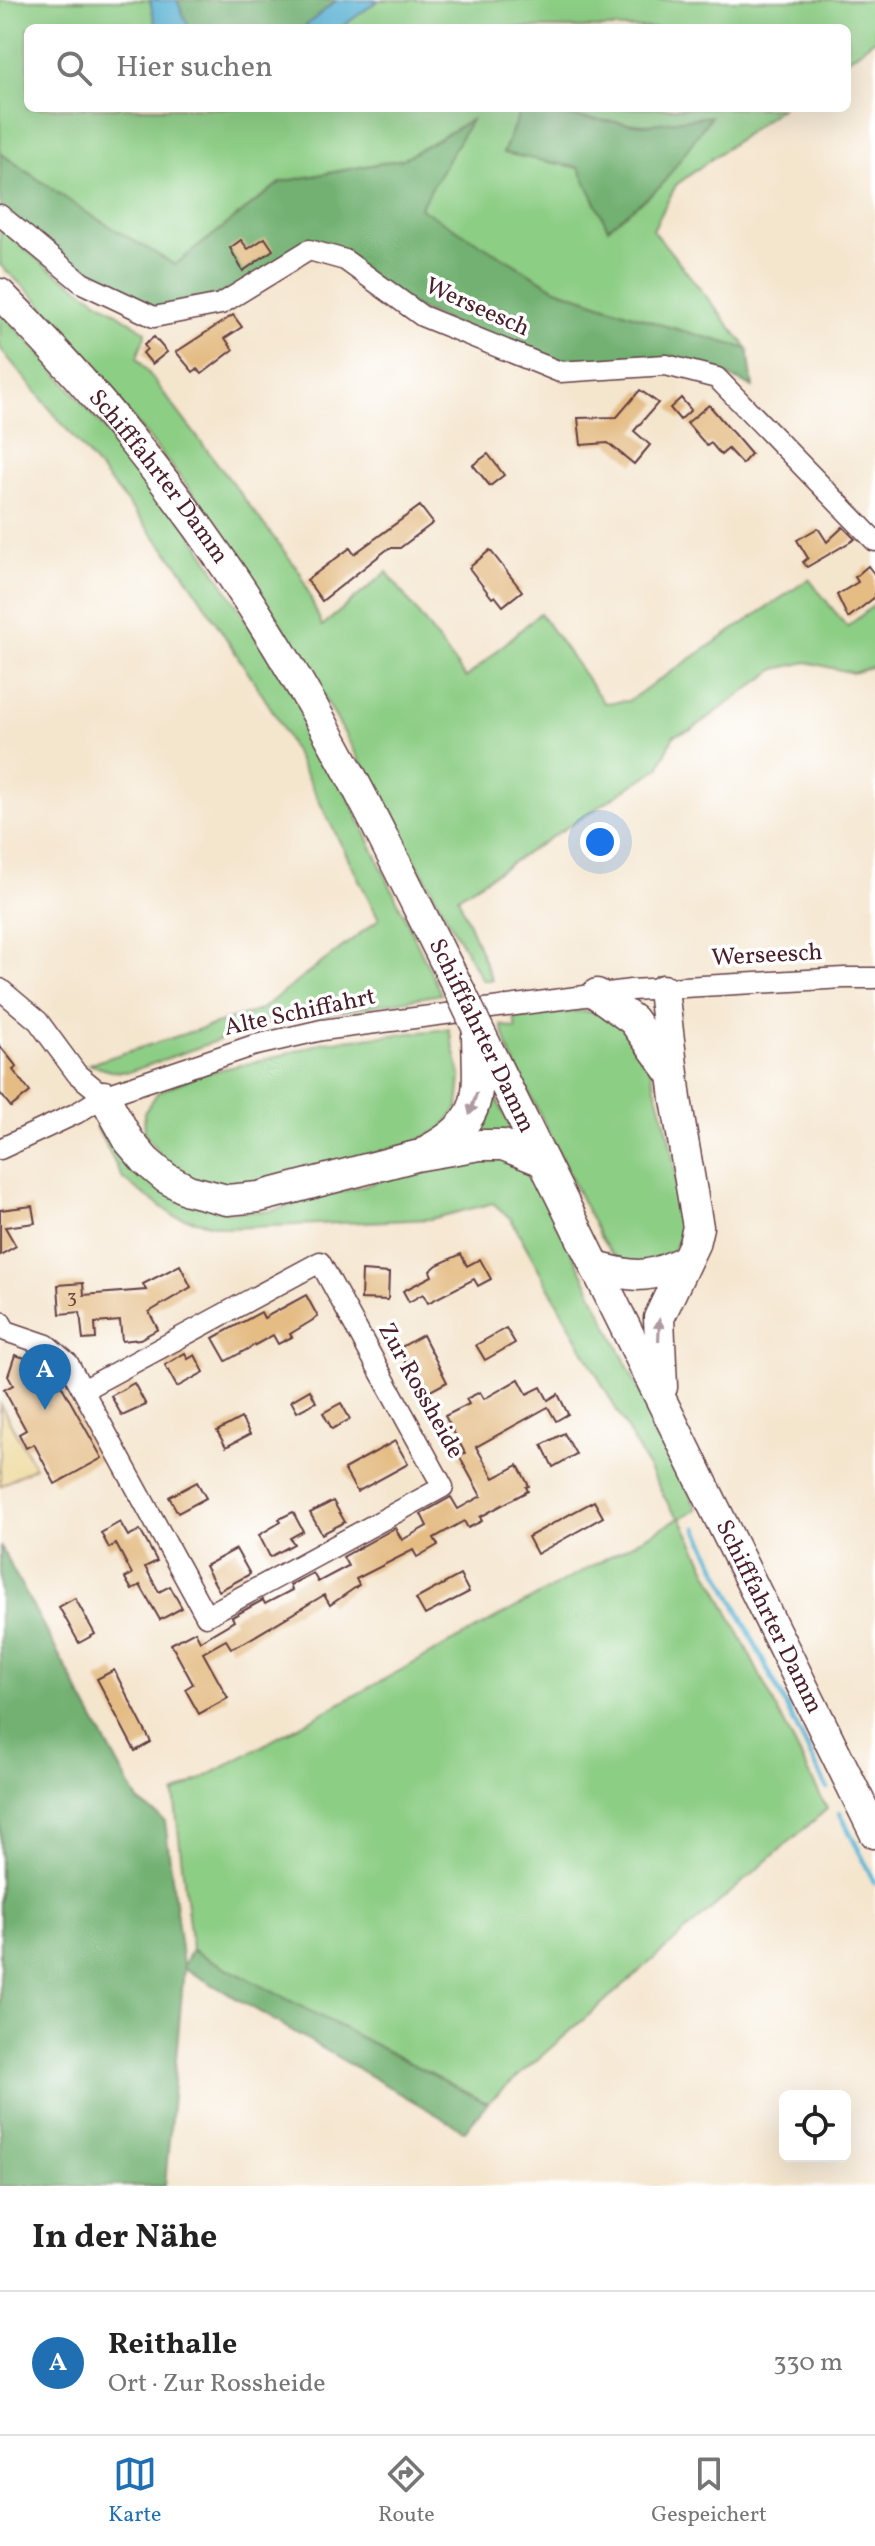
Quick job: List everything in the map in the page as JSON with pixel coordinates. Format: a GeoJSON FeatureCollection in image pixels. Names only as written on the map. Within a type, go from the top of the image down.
{"type":"FeatureCollection","features":[{"type":"Feature","properties":{"kind":"highway","name":"Schifffahrter Damm"},"geometry":{"type":"LineString","coordinates":[[0,294],[125,432],[189,515],[244,593],[333,742],[461,993],[875,1833]]}},
{"type":"Feature","properties":{"kind":"highway"},"geometry":{"type":"LineString","coordinates":[[663,990],[673,1075],[698,1227],[694,1244],[659,1318],[658,1346],[664,1405]]}},
{"type":"Feature","properties":{"kind":"highway"},"geometry":{"type":"LineString","coordinates":[[597,994],[633,1020],[673,1075]]}},
{"type":"Feature","properties":{"kind":"highway"},"geometry":{"type":"LineString","coordinates":[[416,1156],[462,1128],[475,1107],[477,1027]]}},
{"type":"Feature","properties":{"kind":"highway"},"geometry":{"type":"LineString","coordinates":[[104,1096],[129,1141],[166,1178],[188,1190],[227,1200],[259,1197],[416,1156],[480,1145],[503,1145],[543,1161]]}},
{"type":"Feature","properties":{"kind":"highway"},"geometry":{"type":"LineString","coordinates":[[595,1267],[648,1276],[684,1261]]}},
{"type":"Feature","properties":{"kind":"street","name":"Werseesch"},"geometry":{"type":"LineString","coordinates":[[0,215],[82,283],[154,317],[221,304],[309,250],[345,260],[422,316],[560,372],[666,365],[717,378],[875,541]]}},
{"type":"Feature","properties":{"kind":"street","name":"Werseesch"},"geometry":{"type":"LineString","coordinates":[[663,990],[734,983],[875,978]]}},
{"type":"Feature","properties":{"kind":"street"},"geometry":{"type":"LineString","coordinates":[[0,989],[38,1021],[77,1074],[104,1096]]}},
{"type":"Feature","properties":{"kind":"street","name":"Alte Schiffahrt"},"geometry":{"type":"LineString","coordinates":[[0,1149],[77,1113],[104,1096],[252,1046],[322,1030],[597,994],[663,990]]}},
{"type":"Feature","properties":{"kind":"street","name":"Zur Rossheide"},"geometry":{"type":"LineString","coordinates":[[0,1321],[6,1331],[47,1345],[68,1363],[206,1616],[443,1487],[320,1262],[83,1390]]}},
{"type":"Feature","properties":{"kind":"green space"},"geometry":{"type":"Polygon","coordinates":[[[0,0],[150,0],[155,24],[24,24],[24,112],[520,112],[776,112],[676,185],[653,230],[748,349],[662,325],[556,289],[419,208],[470,121],[403,159],[281,182],[175,265],[84,211],[0,153],[0,0]],[[520,112],[580,168],[608,228],[710,117],[644,125],[520,112]]]}},
{"type":"Feature","properties":{"kind":"green space"},"geometry":{"type":"Polygon","coordinates":[[[177,0],[337,0],[308,24],[187,24],[177,0]]]}},
{"type":"Feature","properties":{"kind":"green space"},"geometry":{"type":"Polygon","coordinates":[[[379,0],[875,0],[875,39],[851,57],[851,24],[346,24],[379,0]]]}},
{"type":"Feature","properties":{"kind":"green space"},"geometry":{"type":"Polygon","coordinates":[[[520,112],[644,125],[711,116],[661,186],[608,228],[579,168],[503,153],[520,112]]]}},
{"type":"Feature","properties":{"kind":"green space"},"geometry":{"type":"Polygon","coordinates":[[[471,120],[420,208],[556,289],[662,325],[748,349],[753,387],[717,371],[559,366],[421,310],[313,244],[220,297],[155,308],[83,275],[0,206],[0,153],[84,211],[175,265],[281,182],[403,159],[471,120]]]}},
{"type":"Feature","properties":{"kind":"green space"},"geometry":{"type":"Polygon","coordinates":[[[0,228],[44,265],[146,332],[137,358],[300,572],[322,626],[387,572],[466,678],[540,613],[604,703],[628,701],[809,579],[847,627],[875,604],[875,666],[853,673],[807,662],[776,669],[691,730],[674,735],[659,768],[458,897],[492,980],[482,980],[303,659],[204,507],[37,299],[0,265],[0,228]]]}},
{"type":"Feature","properties":{"kind":"green space"},"geometry":{"type":"Polygon","coordinates":[[[0,312],[40,353],[182,519],[321,738],[441,994],[258,1026],[129,1072],[110,1071],[89,1064],[260,1010],[379,919],[276,716],[183,571],[0,348],[0,312]]]}},
{"type":"Feature","properties":{"kind":"green space"},"geometry":{"type":"Polygon","coordinates":[[[578,1011],[602,1013],[622,1024],[648,1062],[669,1136],[685,1229],[671,1254],[632,1266],[611,1253],[599,1235],[510,1054],[501,1025],[516,1029],[514,1018],[578,1011]]]}},
{"type":"Feature","properties":{"kind":"green space"},"geometry":{"type":"Polygon","coordinates":[[[449,1029],[461,1077],[458,1108],[442,1129],[410,1144],[250,1188],[190,1179],[160,1154],[145,1134],[144,1113],[158,1092],[200,1074],[325,1042],[449,1029]]]}},
{"type":"Feature","properties":{"kind":"green space"},"geometry":{"type":"Polygon","coordinates":[[[491,1094],[494,1094],[515,1135],[469,1136],[491,1094]]]}},
{"type":"Feature","properties":{"kind":"green space"},"geometry":{"type":"Polygon","coordinates":[[[96,1126],[121,1155],[227,1212],[271,1211],[452,1161],[509,1156],[536,1178],[697,1509],[681,1518],[827,1809],[487,2103],[192,1950],[174,1794],[680,1518],[671,1509],[511,1219],[493,1203],[431,1219],[228,1228],[174,1216],[123,1179],[96,1126]]]}},
{"type":"Feature","properties":{"kind":"green space"},"geometry":{"type":"Polygon","coordinates":[[[0,1546],[138,1801],[165,1821],[183,1966],[192,1950],[487,2103],[465,2131],[184,1968],[165,2186],[0,2186],[0,1546]]]}},
{"type":"Feature","properties":{"kind":"sand"},"geometry":{"type":"Polygon","coordinates":[[[0,1404],[35,1467],[0,1486],[0,1404]]]}},
{"type":"Feature","properties":{"kind":"water"},"geometry":{"type":"Polygon","coordinates":[[[150,0],[177,0],[187,24],[155,24],[150,0]]]}},
{"type":"Feature","properties":{"kind":"water"},"geometry":{"type":"Polygon","coordinates":[[[337,0],[379,0],[346,24],[308,24],[337,0]]]}},
{"type":"Feature","properties":{"kind":"building"},"geometry":{"type":"Polygon","coordinates":[[[265,238],[273,250],[243,271],[230,248],[241,240],[248,249],[265,238]]]}},
{"type":"Feature","properties":{"kind":"building"},"geometry":{"type":"Polygon","coordinates":[[[233,315],[242,327],[225,338],[233,350],[202,374],[197,369],[193,372],[176,352],[233,315]]]}},
{"type":"Feature","properties":{"kind":"building"},"geometry":{"type":"Polygon","coordinates":[[[154,337],[167,352],[152,364],[143,353],[147,349],[144,345],[154,337]]]}},
{"type":"Feature","properties":{"kind":"building"},"geometry":{"type":"Polygon","coordinates":[[[640,390],[658,403],[634,431],[650,445],[634,464],[608,443],[581,445],[578,418],[617,417],[640,390]]]}},
{"type":"Feature","properties":{"kind":"building"},"geometry":{"type":"Polygon","coordinates":[[[681,398],[691,410],[680,420],[670,408],[681,398]]]}},
{"type":"Feature","properties":{"kind":"building"},"geometry":{"type":"Polygon","coordinates":[[[709,405],[751,454],[742,464],[728,449],[721,455],[711,443],[707,446],[687,423],[709,405]]]}},
{"type":"Feature","properties":{"kind":"building"},"geometry":{"type":"Polygon","coordinates":[[[488,454],[504,475],[490,486],[473,465],[488,454]]]}},
{"type":"Feature","properties":{"kind":"building"},"geometry":{"type":"Polygon","coordinates":[[[420,506],[433,523],[400,548],[389,548],[322,601],[307,580],[350,548],[354,554],[420,506]]]}},
{"type":"Feature","properties":{"kind":"building"},"geometry":{"type":"Polygon","coordinates":[[[843,527],[855,539],[807,567],[803,562],[808,558],[797,540],[818,528],[827,542],[843,527]]]}},
{"type":"Feature","properties":{"kind":"building"},"geometry":{"type":"Polygon","coordinates":[[[490,550],[522,591],[503,606],[495,596],[492,598],[469,568],[490,550]]]}},
{"type":"Feature","properties":{"kind":"building"},"geometry":{"type":"Polygon","coordinates":[[[868,566],[875,575],[875,597],[848,618],[837,595],[858,582],[855,577],[868,566]]]}},
{"type":"Feature","properties":{"kind":"building"},"geometry":{"type":"Polygon","coordinates":[[[0,1046],[17,1067],[13,1070],[30,1092],[11,1107],[0,1093],[0,1046]]]}},
{"type":"Feature","properties":{"kind":"building"},"geometry":{"type":"Polygon","coordinates":[[[32,1206],[35,1223],[5,1227],[16,1246],[0,1255],[0,1210],[32,1206]]]}},
{"type":"Feature","properties":{"kind":"building"},"geometry":{"type":"Polygon","coordinates":[[[461,1254],[467,1266],[480,1259],[491,1279],[478,1286],[474,1279],[428,1303],[423,1294],[409,1302],[403,1291],[432,1276],[430,1271],[437,1265],[461,1254]]]}},
{"type":"Feature","properties":{"kind":"building"},"geometry":{"type":"Polygon","coordinates":[[[180,1265],[191,1287],[149,1312],[158,1329],[140,1339],[122,1341],[120,1321],[95,1323],[96,1339],[83,1340],[80,1312],[60,1314],[58,1285],[83,1283],[84,1295],[146,1290],[143,1284],[180,1265]]]}},
{"type":"Feature","properties":{"kind":"building"},"geometry":{"type":"Polygon","coordinates":[[[362,1271],[389,1273],[388,1300],[361,1299],[362,1271]]]}},
{"type":"Feature","properties":{"kind":"building"},"geometry":{"type":"Polygon","coordinates":[[[306,1295],[318,1317],[278,1344],[273,1335],[226,1361],[213,1338],[261,1312],[264,1318],[306,1295]]]}},
{"type":"Feature","properties":{"kind":"building"},"geometry":{"type":"Polygon","coordinates":[[[506,1328],[515,1343],[485,1360],[476,1345],[506,1328]]]}},
{"type":"Feature","properties":{"kind":"building"},"geometry":{"type":"Polygon","coordinates":[[[423,1335],[447,1382],[423,1395],[398,1349],[423,1335]]]}},
{"type":"Feature","properties":{"kind":"building"},"geometry":{"type":"Polygon","coordinates":[[[185,1353],[188,1359],[195,1355],[204,1372],[177,1387],[165,1365],[185,1353]]]}},
{"type":"Feature","properties":{"kind":"building"},"geometry":{"type":"Polygon","coordinates":[[[15,1355],[36,1361],[41,1370],[50,1365],[102,1458],[55,1484],[34,1444],[26,1448],[19,1434],[26,1430],[4,1390],[13,1385],[8,1376],[15,1355]]]}},
{"type":"Feature","properties":{"kind":"building"},"geometry":{"type":"Polygon","coordinates":[[[519,1379],[527,1394],[541,1387],[548,1400],[558,1394],[568,1414],[556,1421],[548,1407],[476,1447],[494,1478],[518,1465],[529,1486],[526,1487],[528,1491],[480,1517],[482,1521],[468,1528],[464,1521],[434,1538],[438,1545],[417,1557],[413,1550],[356,1579],[359,1585],[330,1605],[324,1595],[245,1642],[231,1648],[226,1640],[203,1653],[228,1698],[199,1714],[185,1689],[193,1684],[171,1644],[195,1631],[200,1641],[234,1621],[232,1617],[263,1600],[265,1604],[292,1590],[290,1585],[313,1573],[318,1582],[348,1566],[343,1557],[395,1528],[402,1540],[427,1526],[421,1514],[451,1497],[458,1509],[481,1496],[459,1456],[465,1453],[445,1416],[469,1404],[466,1399],[480,1392],[484,1399],[519,1379]]]}},
{"type":"Feature","properties":{"kind":"building"},"geometry":{"type":"Polygon","coordinates":[[[134,1383],[146,1405],[122,1416],[111,1396],[134,1383]]]}},
{"type":"Feature","properties":{"kind":"building"},"geometry":{"type":"Polygon","coordinates":[[[310,1390],[316,1402],[297,1412],[291,1401],[310,1390]]]}},
{"type":"Feature","properties":{"kind":"building"},"geometry":{"type":"Polygon","coordinates":[[[341,1403],[350,1419],[332,1429],[323,1413],[341,1403]]]}},
{"type":"Feature","properties":{"kind":"building"},"geometry":{"type":"Polygon","coordinates":[[[241,1418],[250,1434],[226,1447],[217,1431],[241,1418]]]}},
{"type":"Feature","properties":{"kind":"building"},"geometry":{"type":"Polygon","coordinates":[[[564,1433],[576,1454],[553,1467],[542,1445],[564,1433]]]}},
{"type":"Feature","properties":{"kind":"building"},"geometry":{"type":"Polygon","coordinates":[[[395,1441],[408,1464],[357,1492],[344,1469],[395,1441]]]}},
{"type":"Feature","properties":{"kind":"building"},"geometry":{"type":"Polygon","coordinates":[[[197,1482],[206,1498],[178,1513],[169,1497],[197,1482]]]}},
{"type":"Feature","properties":{"kind":"building"},"geometry":{"type":"Polygon","coordinates":[[[333,1501],[345,1522],[322,1534],[310,1513],[333,1501]]]}},
{"type":"Feature","properties":{"kind":"building"},"geometry":{"type":"Polygon","coordinates":[[[594,1501],[603,1517],[537,1554],[528,1537],[594,1501]]]}},
{"type":"Feature","properties":{"kind":"building"},"geometry":{"type":"Polygon","coordinates":[[[293,1512],[303,1531],[290,1538],[294,1544],[270,1557],[259,1535],[293,1512]]]}},
{"type":"Feature","properties":{"kind":"building"},"geometry":{"type":"Polygon","coordinates":[[[120,1522],[128,1536],[140,1530],[157,1561],[145,1567],[159,1592],[170,1586],[182,1608],[160,1620],[140,1585],[132,1590],[125,1578],[132,1574],[116,1544],[109,1548],[101,1533],[120,1522]]]}},
{"type":"Feature","properties":{"kind":"building"},"geometry":{"type":"Polygon","coordinates":[[[236,1549],[250,1574],[219,1591],[205,1566],[236,1549]]]}},
{"type":"Feature","properties":{"kind":"building"},"geometry":{"type":"Polygon","coordinates":[[[460,1575],[469,1592],[425,1615],[416,1599],[460,1575]]]}},
{"type":"Feature","properties":{"kind":"building"},"geometry":{"type":"Polygon","coordinates":[[[75,1598],[95,1634],[79,1643],[59,1607],[75,1598]]]}},
{"type":"Feature","properties":{"kind":"building"},"geometry":{"type":"Polygon","coordinates":[[[114,1670],[151,1742],[135,1751],[97,1679],[114,1670]]]}},
{"type":"Feature","properties":{"kind":"waterway"},"geometry":{"type":"LineString","coordinates":[[697,1528],[827,1788]]}},
{"type":"Feature","properties":{"kind":"waterway"},"geometry":{"type":"LineString","coordinates":[[840,1813],[875,1883]]}},
{"type":"Feature","properties":{"kind":"place","name":"Reithalle"},"geometry":{"type":"Point","coordinates":[45,1410]}}]}
